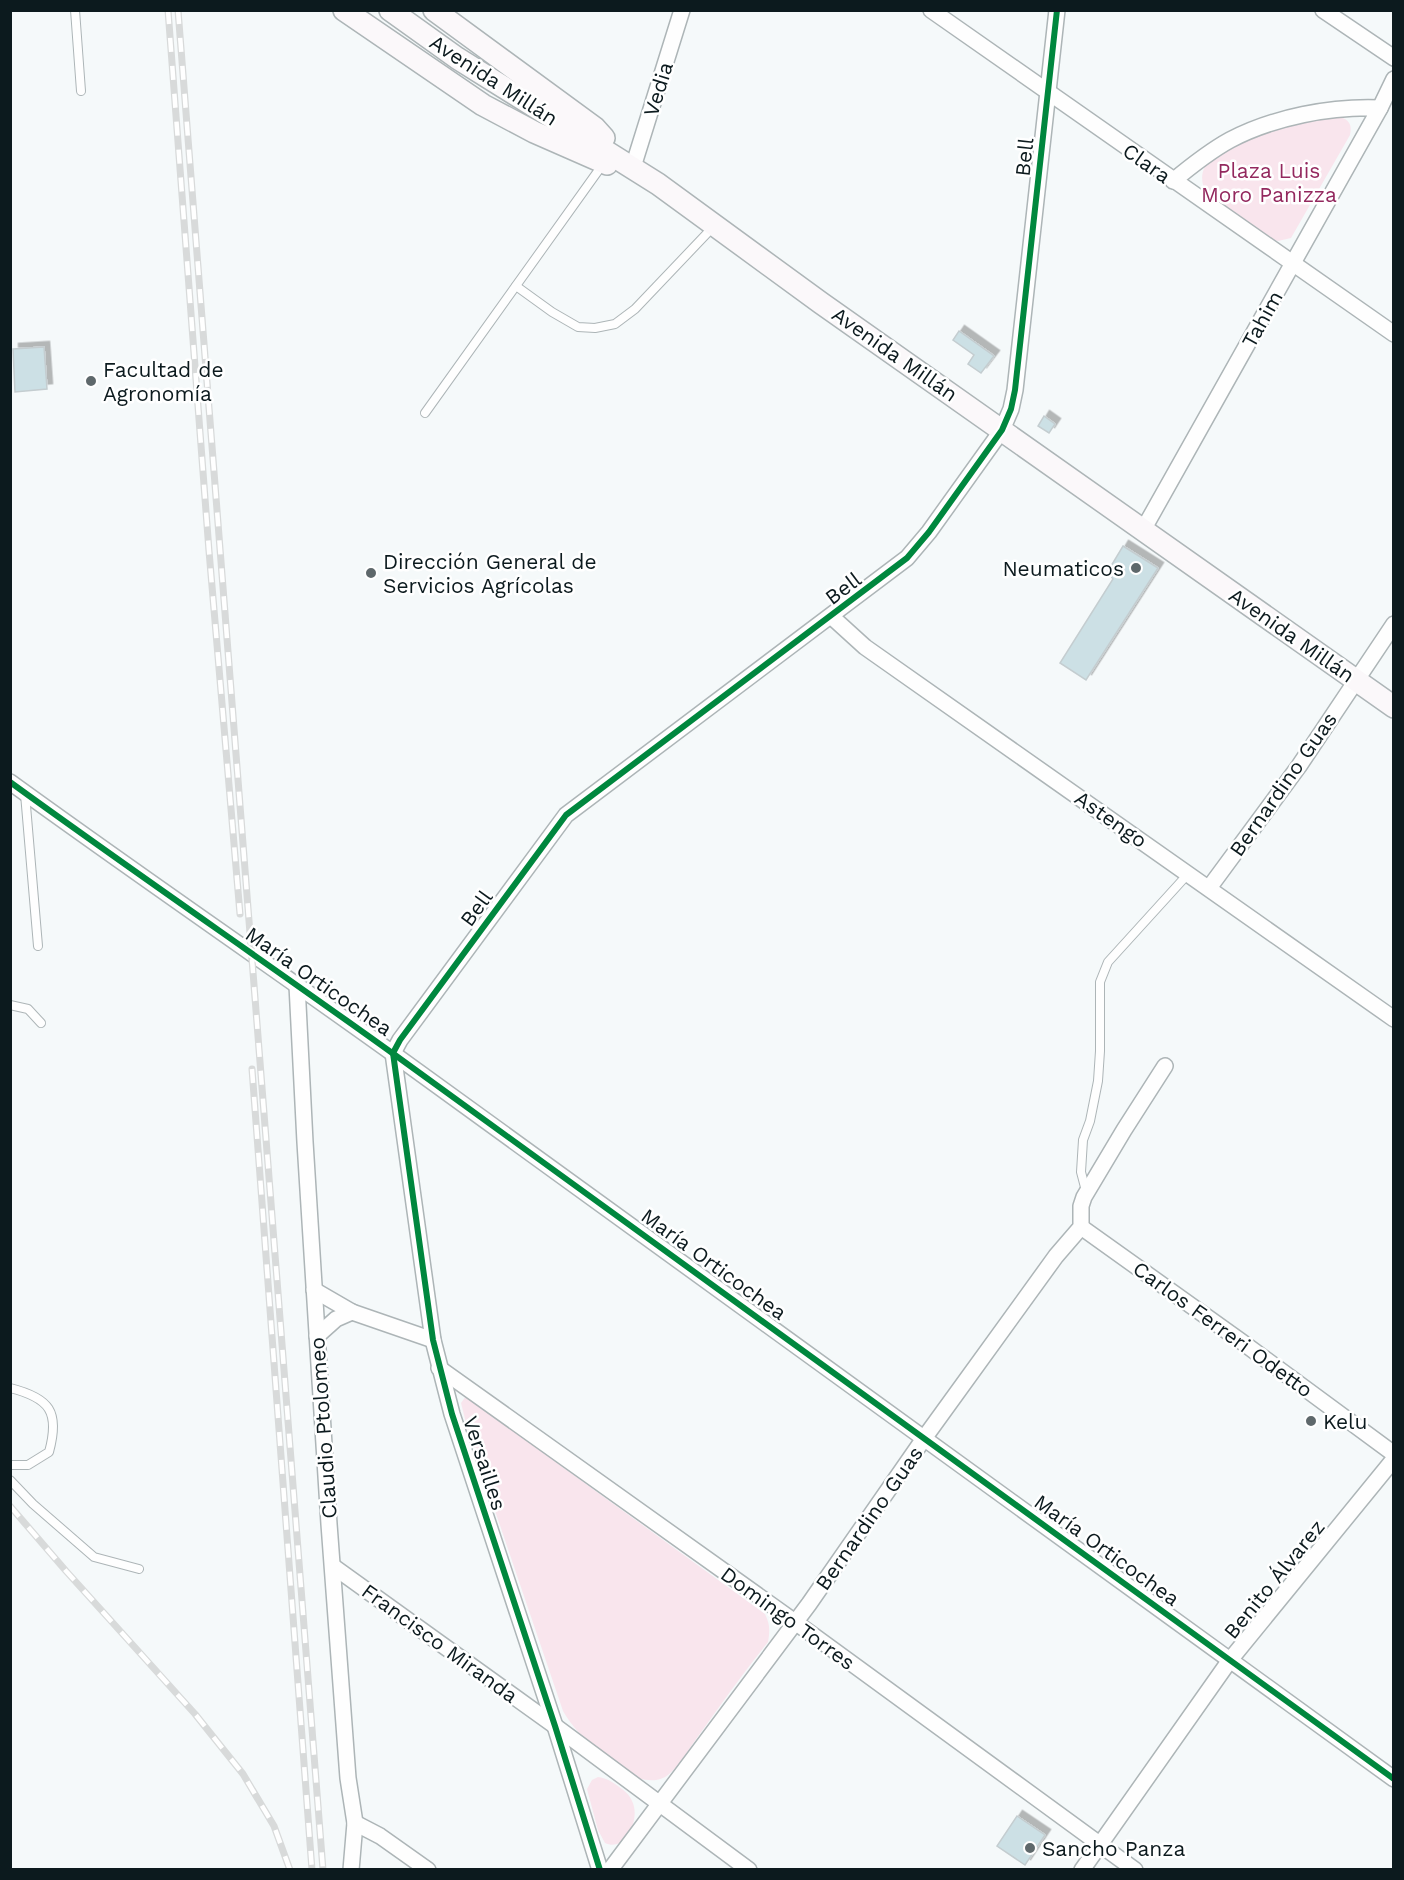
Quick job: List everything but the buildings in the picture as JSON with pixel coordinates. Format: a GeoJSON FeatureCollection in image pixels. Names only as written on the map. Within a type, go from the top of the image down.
{"type":"FeatureCollection","features":[{"type":"Feature","properties":{"kind":"main road"},"geometry":{"type":"LineString","coordinates":[[344,10],[483,105],[534,132],[620,164],[658,184]]}},
{"type":"Feature","properties":{"kind":"main road","name":"Avenida Millán"},"geometry":{"type":"LineString","coordinates":[[390,10],[476,70],[620,164],[658,184],[821,303],[1394,707]]}},
{"type":"Feature","properties":{"kind":"main road"},"geometry":{"type":"LineString","coordinates":[[434,10],[595,128],[620,164]]}},
{"type":"Feature","properties":{"kind":"street","name":"Vedia"},"geometry":{"type":"LineString","coordinates":[[620,164],[682,10]]}},
{"type":"Feature","properties":{"kind":"street","name":"Clara"},"geometry":{"type":"LineString","coordinates":[[931,10],[1394,334]]}},
{"type":"Feature","properties":{"kind":"street","name":"Bell"},"geometry":{"type":"LineString","coordinates":[[393,1053],[400,1040],[566,815],[832,617],[907,558],[918,547],[1002,429],[1011,408],[1015,390],[1057,10]]}},
{"type":"Feature","properties":{"kind":"street"},"geometry":{"type":"LineString","coordinates":[[1323,10],[1394,58]]}},
{"type":"Feature","properties":{"kind":"street","name":"Tahim"},"geometry":{"type":"LineString","coordinates":[[1143,530],[1380,108],[1394,79]]}},
{"type":"Feature","properties":{"kind":"street"},"geometry":{"type":"LineString","coordinates":[[1173,181],[1231,140],[1277,122],[1337,110],[1380,108]]}},
{"type":"Feature","properties":{"kind":"street","name":"Astengo"},"geometry":{"type":"LineString","coordinates":[[832,617],[865,647],[1394,1019]]}},
{"type":"Feature","properties":{"kind":"street","name":"Bernardino Guas"},"geometry":{"type":"LineString","coordinates":[[1209,888],[1299,765],[1394,624]]}},
{"type":"Feature","properties":{"kind":"street","name":"María Orticochea"},"geometry":{"type":"LineString","coordinates":[[10,782],[155,887],[393,1053],[1394,1779]]}},
{"type":"Feature","properties":{"kind":"street","name":"Claudio Ptolomeo"},"geometry":{"type":"LineString","coordinates":[[297,986],[317,1335],[348,1778],[355,1823],[351,1869]]}},
{"type":"Feature","properties":{"kind":"street","name":"Versailles"},"geometry":{"type":"LineString","coordinates":[[393,1053],[433,1340],[439,1368],[600,1869]]}},
{"type":"Feature","properties":{"kind":"street"},"geometry":{"type":"LineString","coordinates":[[1081,1227],[1081,1206],[1087,1192],[1165,1066]]}},
{"type":"Feature","properties":{"kind":"street","name":"Bernardino Guas"},"geometry":{"type":"LineString","coordinates":[[610,1869],[795,1622],[1056,1256],[1081,1227]]}},
{"type":"Feature","properties":{"kind":"street","name":"Carlos Ferreri Odetto"},"geometry":{"type":"LineString","coordinates":[[1081,1227],[1394,1454]]}},
{"type":"Feature","properties":{"kind":"street"},"geometry":{"type":"LineString","coordinates":[[314,1290],[352,1312],[433,1340]]}},
{"type":"Feature","properties":{"kind":"street"},"geometry":{"type":"LineString","coordinates":[[317,1335],[336,1318],[352,1312]]}},
{"type":"Feature","properties":{"kind":"street","name":"Domingo Torres"},"geometry":{"type":"LineString","coordinates":[[439,1368],[795,1622],[1135,1869]]}},
{"type":"Feature","properties":{"kind":"street","name":"Benito Álvarez"},"geometry":{"type":"LineString","coordinates":[[1082,1869],[1230,1660],[1394,1459]]}},
{"type":"Feature","properties":{"kind":"street","name":"Francisco Miranda"},"geometry":{"type":"LineString","coordinates":[[334,1567],[749,1869]]}},
{"type":"Feature","properties":{"kind":"street"},"geometry":{"type":"LineString","coordinates":[[355,1823],[380,1836],[428,1869]]}},
{"type":"Feature","properties":{"kind":"lane"},"geometry":{"type":"LineString","coordinates":[[75,10],[81,91]]}},
{"type":"Feature","properties":{"kind":"lane"},"geometry":{"type":"LineString","coordinates":[[425,413],[516,286],[620,164]]}},
{"type":"Feature","properties":{"kind":"lane"},"geometry":{"type":"LineString","coordinates":[[516,286],[552,312],[578,327],[595,328],[615,324],[635,309],[715,225]]}},
{"type":"Feature","properties":{"kind":"lane"},"geometry":{"type":"LineString","coordinates":[[25,793],[38,946]]}},
{"type":"Feature","properties":{"kind":"lane"},"geometry":{"type":"LineString","coordinates":[[1087,1192],[1081,1172],[1083,1140],[1090,1121],[1098,1081],[1100,982],[1108,962],[1188,874]]}},
{"type":"Feature","properties":{"kind":"lane"},"geometry":{"type":"LineString","coordinates":[[10,1005],[28,1009],[41,1023]]}},
{"type":"Feature","properties":{"kind":"lane"},"geometry":{"type":"LineString","coordinates":[[10,1388],[26,1392],[43,1401],[53,1416],[54,1434],[49,1452],[28,1465],[10,1465]]}},
{"type":"Feature","properties":{"kind":"lane"},"geometry":{"type":"LineString","coordinates":[[10,1480],[33,1504],[94,1557],[139,1569]]}},
{"type":"Feature","properties":{"kind":"green space","name":"Plaza Luis Moro Panizza"},"geometry":{"type":"Polygon","coordinates":[[[1341,117],[1350,124],[1350,135],[1291,238],[1278,241],[1270,239],[1208,195],[1205,190],[1202,175],[1205,166],[1225,150],[1274,130],[1310,121],[1341,117]]]}},
{"type":"Feature","properties":{"kind":"green space"},"geometry":{"type":"Polygon","coordinates":[[[466,1396],[473,1398],[535,1447],[765,1614],[769,1628],[768,1642],[681,1761],[665,1777],[653,1780],[638,1778],[587,1740],[563,1711],[468,1431],[461,1403],[466,1396]]]}},
{"type":"Feature","properties":{"kind":"green space"},"geometry":{"type":"Polygon","coordinates":[[[598,1777],[609,1780],[627,1793],[634,1808],[635,1816],[630,1832],[625,1839],[613,1845],[605,1843],[598,1830],[587,1789],[592,1780],[598,1777]]]}},
{"type":"Feature","properties":{"kind":"railway"},"geometry":{"type":"LineString","coordinates":[[168,10],[209,551],[240,914]]}},
{"type":"Feature","properties":{"kind":"railway"},"geometry":{"type":"LineString","coordinates":[[178,10],[323,1870]]}},
{"type":"Feature","properties":{"kind":"railway"},"geometry":{"type":"LineString","coordinates":[[252,1069],[312,1870]]}},
{"type":"Feature","properties":{"kind":"railway"},"geometry":{"type":"LineString","coordinates":[[10,1506],[195,1714],[243,1774],[274,1826],[290,1870]]}},
{"type":"Feature","properties":{"kind":"cycle path"},"geometry":{"type":"LineString","coordinates":[[600,1870],[452,1414],[433,1340],[393,1053],[400,1040],[566,815],[907,558],[929,532],[1002,430],[1011,409],[1015,390],[1057,10]]}},
{"type":"Feature","properties":{"kind":"cycle path"},"geometry":{"type":"LineString","coordinates":[[10,782],[520,1145],[1394,1779]]}},
{"type":"Feature","properties":{"kind":"place","name":"Facultad de Agronomía"},"geometry":{"type":"Point","coordinates":[91,381]}},
{"type":"Feature","properties":{"kind":"place","name":"Neumaticos"},"geometry":{"type":"Point","coordinates":[1136,568]}},
{"type":"Feature","properties":{"kind":"place","name":"Dirección General de Servicios Agrícolas"},"geometry":{"type":"Point","coordinates":[371,573]}},
{"type":"Feature","properties":{"kind":"place","name":"Kelu"},"geometry":{"type":"Point","coordinates":[1311,1421]}},
{"type":"Feature","properties":{"kind":"place","name":"Sancho Panza"},"geometry":{"type":"Point","coordinates":[1030,1848]}}]}
